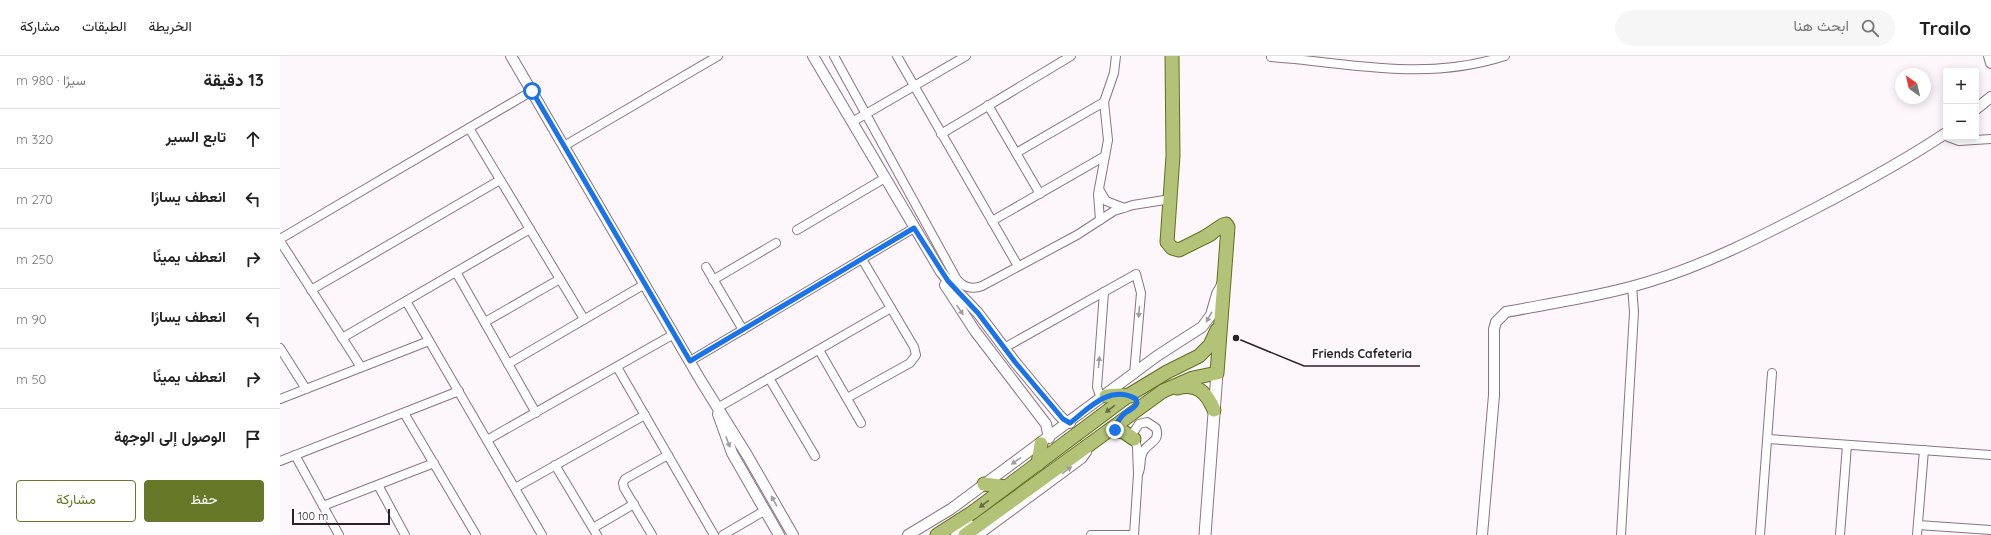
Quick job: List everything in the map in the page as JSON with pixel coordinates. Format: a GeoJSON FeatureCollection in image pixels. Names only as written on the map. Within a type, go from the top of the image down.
{"type":"FeatureCollection","features":[{"type":"Feature","properties":{"kind":"main road"},"geometry":{"type":"LineString","coordinates":[[1172,56],[1173,156],[1167,239],[1170,247],[1177,250],[1182,250],[1211,234],[1220,234],[1228,242]]}},
{"type":"Feature","properties":{"kind":"main road"},"geometry":{"type":"LineString","coordinates":[[1205,237],[1226,224],[1229,228],[1205,535]]}},
{"type":"Feature","properties":{"kind":"main road"},"geometry":{"type":"LineString","coordinates":[[937,535],[961,521],[1129,395],[1166,372],[1194,360],[1203,353],[1213,340],[1221,321]]}},
{"type":"Feature","properties":{"kind":"main road"},"geometry":{"type":"LineString","coordinates":[[1154,380],[1176,371],[1198,365],[1208,366],[1218,372]]}},
{"type":"Feature","properties":{"kind":"main road"},"geometry":{"type":"LineString","coordinates":[[965,535],[1163,391],[1197,377],[1218,372]]}},
{"type":"Feature","properties":{"kind":"main road"},"geometry":{"type":"LineString","coordinates":[[1137,410],[1172,390],[1189,386],[1203,392],[1214,410]]}},
{"type":"Feature","properties":{"kind":"main road"},"geometry":{"type":"LineString","coordinates":[[1106,396],[1129,395],[1137,400],[1137,404],[1123,416],[1114,427]]}},
{"type":"Feature","properties":{"kind":"main road"},"geometry":{"type":"LineString","coordinates":[[1114,427],[1134,439]]}},
{"type":"Feature","properties":{"kind":"main road"},"geometry":{"type":"LineString","coordinates":[[1038,464],[1045,441]]}},
{"type":"Feature","properties":{"kind":"main road"},"geometry":{"type":"LineString","coordinates":[[984,484],[1006,487]]}},
{"type":"Feature","properties":{"kind":"street"},"geometry":{"type":"LineString","coordinates":[[511,56],[690,361],[718,414],[732,453],[779,535]]}},
{"type":"Feature","properties":{"kind":"street"},"geometry":{"type":"LineString","coordinates":[[564,146],[718,56]]}},
{"type":"Feature","properties":{"kind":"street"},"geometry":{"type":"LineString","coordinates":[[813,56],[884,178],[948,281],[978,313],[1004,348],[1061,418],[1070,423]]}},
{"type":"Feature","properties":{"kind":"street"},"geometry":{"type":"LineString","coordinates":[[834,56],[958,281],[967,287],[979,287],[1124,208],[1171,200]]}},
{"type":"Feature","properties":{"kind":"street"},"geometry":{"type":"LineString","coordinates":[[897,56],[1018,266]]}},
{"type":"Feature","properties":{"kind":"street"},"geometry":{"type":"LineString","coordinates":[[947,56],[952,64]]}},
{"type":"Feature","properties":{"kind":"street"},"geometry":{"type":"LineString","coordinates":[[852,122],[966,56]]}},
{"type":"Feature","properties":{"kind":"street"},"geometry":{"type":"LineString","coordinates":[[941,134],[1072,56]]}},
{"type":"Feature","properties":{"kind":"street"},"geometry":{"type":"LineString","coordinates":[[1100,220],[1098,206],[1099,189],[1108,140],[1104,102],[1114,73],[1116,56]]}},
{"type":"Feature","properties":{"kind":"street"},"geometry":{"type":"LineString","coordinates":[[1271,57],[1391,69],[1427,70],[1462,67],[1505,56]]}},
{"type":"Feature","properties":{"kind":"street"},"geometry":{"type":"LineString","coordinates":[[1989,56],[1991,63]]}},
{"type":"Feature","properties":{"kind":"street"},"geometry":{"type":"LineString","coordinates":[[361,367],[280,240],[532,91]]}},
{"type":"Feature","properties":{"kind":"street"},"geometry":{"type":"LineString","coordinates":[[1979,107],[1991,97]]}},
{"type":"Feature","properties":{"kind":"street"},"geometry":{"type":"LineString","coordinates":[[1016,153],[1104,102]]}},
{"type":"Feature","properties":{"kind":"street"},"geometry":{"type":"LineString","coordinates":[[988,106],[1040,194]]}},
{"type":"Feature","properties":{"kind":"street"},"geometry":{"type":"LineString","coordinates":[[469,128],[584,319]]}},
{"type":"Feature","properties":{"kind":"street"},"geometry":{"type":"LineString","coordinates":[[1482,535],[1494,395],[1496,322],[1506,312],[1632,286],[1710,258],[1769,232],[1904,161],[1943,137]]}},
{"type":"Feature","properties":{"kind":"street"},"geometry":{"type":"LineString","coordinates":[[1979,140],[1991,139]]}},
{"type":"Feature","properties":{"kind":"street"},"geometry":{"type":"LineString","coordinates":[[1957,140],[1975,140]]}},
{"type":"Feature","properties":{"kind":"street"},"geometry":{"type":"LineString","coordinates":[[992,221],[1105,156]]}},
{"type":"Feature","properties":{"kind":"street"},"geometry":{"type":"LineString","coordinates":[[797,230],[884,178]]}},
{"type":"Feature","properties":{"kind":"street"},"geometry":{"type":"LineString","coordinates":[[311,290],[500,180]]}},
{"type":"Feature","properties":{"kind":"street"},"geometry":{"type":"LineString","coordinates":[[1099,189],[1106,200],[1124,208]]}},
{"type":"Feature","properties":{"kind":"street"},"geometry":{"type":"LineString","coordinates":[[690,361],[914,228]]}},
{"type":"Feature","properties":{"kind":"street"},"geometry":{"type":"LineString","coordinates":[[342,338],[530,230]]}},
{"type":"Feature","properties":{"kind":"street"},"geometry":{"type":"LineString","coordinates":[[714,280],[776,243]]}},
{"type":"Feature","properties":{"kind":"street"},"geometry":{"type":"LineString","coordinates":[[928,251],[940,277],[963,313],[1046,424],[1045,441]]}},
{"type":"Feature","properties":{"kind":"street"},"geometry":{"type":"LineString","coordinates":[[847,398],[910,363],[915,358],[916,350],[862,259]]}},
{"type":"Feature","properties":{"kind":"street"},"geometry":{"type":"LineString","coordinates":[[706,267],[743,330]]}},
{"type":"Feature","properties":{"kind":"street"},"geometry":{"type":"LineString","coordinates":[[456,272],[536,413]]}},
{"type":"Feature","properties":{"kind":"street"},"geometry":{"type":"LineString","coordinates":[[1004,348],[1136,274],[1141,293],[1134,374]]}},
{"type":"Feature","properties":{"kind":"street"},"geometry":{"type":"LineString","coordinates":[[485,322],[560,279]]}},
{"type":"Feature","properties":{"kind":"street"},"geometry":{"type":"LineString","coordinates":[[908,535],[951,509],[1070,423],[1134,374],[1202,327],[1211,315],[1217,294],[1224,282]]}},
{"type":"Feature","properties":{"kind":"street"},"geometry":{"type":"LineString","coordinates":[[508,364],[645,284]]}},
{"type":"Feature","properties":{"kind":"street"},"geometry":{"type":"LineString","coordinates":[[1621,535],[1634,312],[1632,286]]}},
{"type":"Feature","properties":{"kind":"street"},"geometry":{"type":"LineString","coordinates":[[1104,292],[1097,387],[1099,393],[1106,396]]}},
{"type":"Feature","properties":{"kind":"street"},"geometry":{"type":"LineString","coordinates":[[406,301],[542,535]]}},
{"type":"Feature","properties":{"kind":"street"},"geometry":{"type":"LineString","coordinates":[[719,407],[891,308]]}},
{"type":"Feature","properties":{"kind":"street"},"geometry":{"type":"LineString","coordinates":[[487,440],[674,334]]}},
{"type":"Feature","properties":{"kind":"street"},"geometry":{"type":"LineString","coordinates":[[280,399],[429,341]]}},
{"type":"Feature","properties":{"kind":"street"},"geometry":{"type":"LineString","coordinates":[[280,348],[306,389]]}},
{"type":"Feature","properties":{"kind":"street"},"geometry":{"type":"LineString","coordinates":[[819,350],[862,423]]}},
{"type":"Feature","properties":{"kind":"street"},"geometry":{"type":"LineString","coordinates":[[617,367],[714,535]]}},
{"type":"Feature","properties":{"kind":"street"},"geometry":{"type":"LineString","coordinates":[[1760,535],[1772,373]]}},
{"type":"Feature","properties":{"kind":"street"},"geometry":{"type":"LineString","coordinates":[[769,378],[815,456]]}},
{"type":"Feature","properties":{"kind":"street"},"geometry":{"type":"LineString","coordinates":[[701,381],[719,407],[793,535]]}},
{"type":"Feature","properties":{"kind":"street"},"geometry":{"type":"LineString","coordinates":[[1026,397],[1048,421],[1053,420],[1054,414],[1041,398],[1037,388]]}},
{"type":"Feature","properties":{"kind":"street"},"geometry":{"type":"LineString","coordinates":[[280,461],[459,391]]}},
{"type":"Feature","properties":{"kind":"street"},"geometry":{"type":"LineString","coordinates":[[404,413],[476,535]]}},
{"type":"Feature","properties":{"kind":"street"},"geometry":{"type":"LineString","coordinates":[[515,488],[645,415]]}},
{"type":"Feature","properties":{"kind":"street"},"geometry":{"type":"LineString","coordinates":[[1091,535],[1134,535],[1138,451],[1134,439],[1134,431],[1138,424],[1147,422],[1156,428],[1158,433],[1156,439],[1143,453],[1138,474]]}},
{"type":"Feature","properties":{"kind":"street"},"geometry":{"type":"LineString","coordinates":[[1768,439],[1991,455]]}},
{"type":"Feature","properties":{"kind":"street"},"geometry":{"type":"LineString","coordinates":[[979,535],[1082,459],[1087,452],[1088,445]]}},
{"type":"Feature","properties":{"kind":"street"},"geometry":{"type":"LineString","coordinates":[[1840,535],[1847,445]]}},
{"type":"Feature","properties":{"kind":"street"},"geometry":{"type":"LineString","coordinates":[[1917,535],[1924,450]]}},
{"type":"Feature","properties":{"kind":"street"},"geometry":{"type":"LineString","coordinates":[[295,455],[339,535]]}},
{"type":"Feature","properties":{"kind":"street"},"geometry":{"type":"LineString","coordinates":[[652,535],[629,495],[628,485],[632,476],[668,455]]}},
{"type":"Feature","properties":{"kind":"street"},"geometry":{"type":"LineString","coordinates":[[323,506],[434,463]]}},
{"type":"Feature","properties":{"kind":"street"},"geometry":{"type":"LineString","coordinates":[[555,465],[595,532],[634,504]]}},
{"type":"Feature","properties":{"kind":"street"},"geometry":{"type":"LineString","coordinates":[[378,485],[405,535]]}},
{"type":"Feature","properties":{"kind":"street"},"geometry":{"type":"LineString","coordinates":[[723,535],[764,511]]}},
{"type":"Feature","properties":{"kind":"street"},"geometry":{"type":"LineString","coordinates":[[956,535],[975,522],[986,520]]}},
{"type":"Feature","properties":{"kind":"street"},"geometry":{"type":"LineString","coordinates":[[1918,525],[1991,530]]}},
{"type":"Feature","properties":{"kind":"place","name":"Friends Cafeteria"},"geometry":{"type":"Point","coordinates":[1236,338]}},
{"type":"Feature","properties":{"kind":"route"},"geometry":{"type":"LineString","coordinates":[[532,91],[690,361],[914,228],[948,281],[978,313],[1015,362],[1058,415],[1065,421],[1070,423],[1106,396],[1121,394],[1129,395],[1137,400],[1136,406],[1124,414],[1118,424],[1110,430],[1115,430]]}}]}
